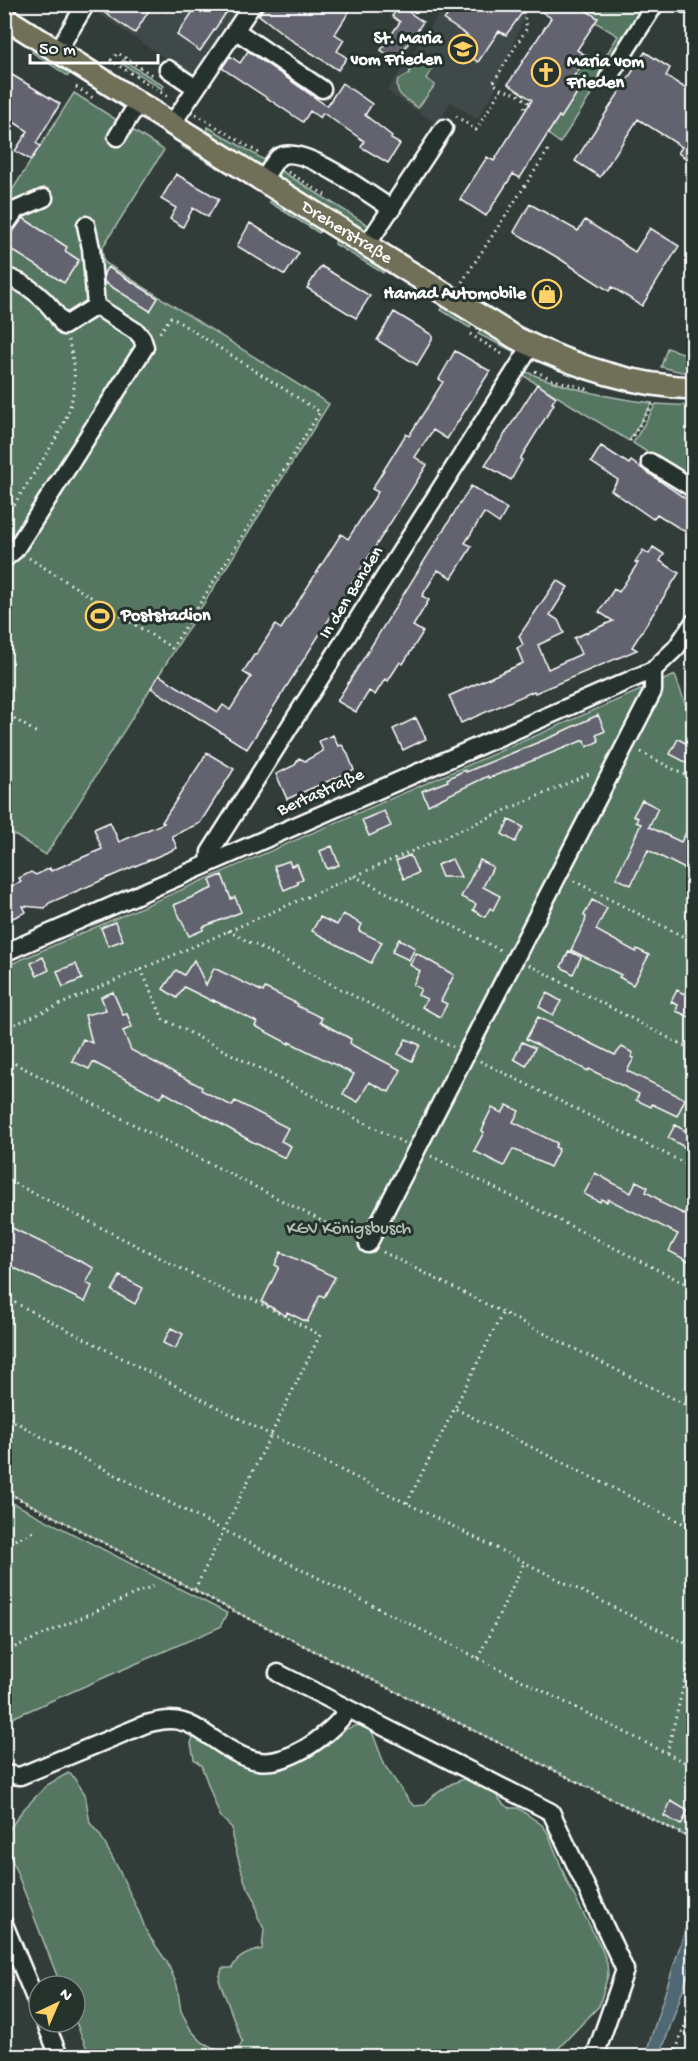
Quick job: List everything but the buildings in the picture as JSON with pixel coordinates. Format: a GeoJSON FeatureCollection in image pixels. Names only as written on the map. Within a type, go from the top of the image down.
{"type":"FeatureCollection","features":[{"type":"Feature","properties":{"kind":"main road","name":"Dreherstraße"},"geometry":{"type":"LineString","coordinates":[[4,17],[172,124],[269,172],[367,245],[501,330],[562,359],[615,376],[676,388],[693,388]]}},
{"type":"Feature","properties":{"kind":"street"},"geometry":{"type":"LineString","coordinates":[[58,50],[86,4]]}},
{"type":"Feature","properties":{"kind":"street"},"geometry":{"type":"LineString","coordinates":[[172,124],[187,108],[196,88],[253,4]]}},
{"type":"Feature","properties":{"kind":"street"},"geometry":{"type":"LineString","coordinates":[[608,78],[656,4]]}},
{"type":"Feature","properties":{"kind":"street"},"geometry":{"type":"LineString","coordinates":[[235,30],[322,89]]}},
{"type":"Feature","properties":{"kind":"street"},"geometry":{"type":"LineString","coordinates":[[168,77],[196,88]]}},
{"type":"Feature","properties":{"kind":"street"},"geometry":{"type":"LineString","coordinates":[[117,137],[138,103]]}},
{"type":"Feature","properties":{"kind":"street"},"geometry":{"type":"LineString","coordinates":[[367,245],[444,128]]}},
{"type":"Feature","properties":{"kind":"street"},"geometry":{"type":"LineString","coordinates":[[269,172],[278,158],[287,154],[299,155],[324,166],[392,209]]}},
{"type":"Feature","properties":{"kind":"street"},"geometry":{"type":"LineString","coordinates":[[4,226],[16,210],[44,198]]}},
{"type":"Feature","properties":{"kind":"street"},"geometry":{"type":"LineString","coordinates":[[86,225],[91,248],[96,306]]}},
{"type":"Feature","properties":{"kind":"street"},"geometry":{"type":"LineString","coordinates":[[4,276],[23,284],[39,295],[54,309],[64,326],[96,306]]}},
{"type":"Feature","properties":{"kind":"street"},"geometry":{"type":"LineString","coordinates":[[10,555],[145,347],[137,332],[96,306]]}},
{"type":"Feature","properties":{"kind":"street","name":"In den Benden"},"geometry":{"type":"LineString","coordinates":[[209,863],[210,852],[531,346]]}},
{"type":"Feature","properties":{"kind":"street"},"geometry":{"type":"LineString","coordinates":[[650,462],[693,489]]}},
{"type":"Feature","properties":{"kind":"street","name":"Bertastraße"},"geometry":{"type":"LineString","coordinates":[[4,953],[653,670],[676,648],[693,622]]}},
{"type":"Feature","properties":{"kind":"street"},"geometry":{"type":"LineString","coordinates":[[368,1245],[653,691],[653,670]]}},
{"type":"Feature","properties":{"kind":"street"},"geometry":{"type":"LineString","coordinates":[[278,1673],[550,1812],[625,1970],[595,2056]]}},
{"type":"Feature","properties":{"kind":"street"},"geometry":{"type":"LineString","coordinates":[[4,1774],[20,1776],[146,1724],[167,1719],[183,1722],[199,1729],[245,1758],[270,1763],[282,1760],[316,1742],[348,1709]]}},
{"type":"Feature","properties":{"kind":"street"},"geometry":{"type":"LineString","coordinates":[[4,1924],[27,1979]]}},
{"type":"Feature","properties":{"kind":"street"},"geometry":{"type":"LineString","coordinates":[[50,2034],[59,2056]]}},
{"type":"Feature","properties":{"kind":"path"},"geometry":{"type":"LineString","coordinates":[[523,4],[527,28],[493,83],[528,102],[523,110]]}},
{"type":"Feature","properties":{"kind":"path","name":"Dreherstraße"},"geometry":{"type":"LineString","coordinates":[[118,53],[111,61],[161,95],[187,108],[269,172],[331,199]]}},
{"type":"Feature","properties":{"kind":"path"},"geometry":{"type":"LineString","coordinates":[[161,95],[168,77]]}},
{"type":"Feature","properties":{"kind":"path"},"geometry":{"type":"LineString","coordinates":[[444,128],[453,114],[476,130],[501,89]]}},
{"type":"Feature","properties":{"kind":"path"},"geometry":{"type":"LineString","coordinates":[[462,282],[549,148]]}},
{"type":"Feature","properties":{"kind":"path"},"geometry":{"type":"LineString","coordinates":[[454,277],[471,288]]}},
{"type":"Feature","properties":{"kind":"path"},"geometry":{"type":"LineString","coordinates":[[10,555],[172,648],[320,412],[171,318],[156,339],[144,344]]}},
{"type":"Feature","properties":{"kind":"path"},"geometry":{"type":"LineString","coordinates":[[4,520],[56,439],[69,412],[74,392],[74,366],[63,330],[64,326]]}},
{"type":"Feature","properties":{"kind":"path"},"geometry":{"type":"LineString","coordinates":[[488,345],[513,361]]}},
{"type":"Feature","properties":{"kind":"path"},"geometry":{"type":"LineString","coordinates":[[630,441],[654,401]]}},
{"type":"Feature","properties":{"kind":"path"},"geometry":{"type":"LineString","coordinates":[[4,712],[37,733]]}},
{"type":"Feature","properties":{"kind":"path"},"geometry":{"type":"LineString","coordinates":[[626,744],[693,780]]}},
{"type":"Feature","properties":{"kind":"path"},"geometry":{"type":"LineString","coordinates":[[4,1029],[617,761]]}},
{"type":"Feature","properties":{"kind":"path"},"geometry":{"type":"LineString","coordinates":[[559,873],[693,942]]}},
{"type":"Feature","properties":{"kind":"path"},"geometry":{"type":"LineString","coordinates":[[4,1058],[693,1409]]}},
{"type":"Feature","properties":{"kind":"path"},"geometry":{"type":"LineString","coordinates":[[4,1178],[237,1297],[250,1298],[320,1335],[194,1591]]}},
{"type":"Feature","properties":{"kind":"path"},"geometry":{"type":"LineString","coordinates":[[4,1297],[271,1435],[693,1646],[667,1754]]}},
{"type":"Feature","properties":{"kind":"path"},"geometry":{"type":"LineString","coordinates":[[406,1503],[504,1312]]}},
{"type":"Feature","properties":{"kind":"path"},"geometry":{"type":"LineString","coordinates":[[456,1409],[693,1529]]}},
{"type":"Feature","properties":{"kind":"path"},"geometry":{"type":"LineString","coordinates":[[4,1415],[225,1531],[693,1767]]}},
{"type":"Feature","properties":{"kind":"path"},"geometry":{"type":"LineString","coordinates":[[4,1491],[194,1591],[693,1840]]}},
{"type":"Feature","properties":{"kind":"path"},"geometry":{"type":"LineString","coordinates":[[4,1545],[33,1532]]}},
{"type":"Feature","properties":{"kind":"path"},"geometry":{"type":"LineString","coordinates":[[478,1658],[524,1563]]}},
{"type":"Feature","properties":{"kind":"path"},"geometry":{"type":"LineString","coordinates":[[4,1652],[157,1584]]}},
{"type":"Feature","properties":{"kind":"path"},"geometry":{"type":"LineString","coordinates":[[674,2056],[693,2000]]}},
{"type":"Feature","properties":{"kind":"shaded area"},"geometry":{"type":"Polygon","coordinates":[[[94,5],[146,5],[162,15],[169,5],[244,5],[195,78],[91,9],[94,5]]]}},
{"type":"Feature","properties":{"kind":"shaded area","name":"St. Maria vom Frieden"},"geometry":{"type":"Polygon","coordinates":[[[445,5],[529,5],[495,90],[477,119],[451,102],[437,124],[387,91],[445,5]]]}},
{"type":"Feature","properties":{"kind":"green space"},"geometry":{"type":"Polygon","coordinates":[[[576,5],[649,5],[560,143],[548,134],[551,111],[561,117],[576,94],[567,87],[587,56],[600,65],[618,36],[595,22],[576,5]]]}},
{"type":"Feature","properties":{"kind":"green space"},"geometry":{"type":"Polygon","coordinates":[[[35,48],[71,71],[68,76],[32,52],[35,48]]]}},
{"type":"Feature","properties":{"kind":"green space"},"geometry":{"type":"Polygon","coordinates":[[[414,57],[432,70],[426,78],[435,85],[418,108],[402,97],[397,85],[398,80],[409,74],[414,57]]]}},
{"type":"Feature","properties":{"kind":"green space"},"geometry":{"type":"Polygon","coordinates":[[[123,60],[164,86],[162,89],[121,63],[123,60]]]}},
{"type":"Feature","properties":{"kind":"green space","name":"Poststadion"},"geometry":{"type":"Polygon","coordinates":[[[74,93],[164,150],[102,248],[104,262],[329,404],[46,855],[5,829],[5,199],[74,93]]]}},
{"type":"Feature","properties":{"kind":"green space"},"geometry":{"type":"Polygon","coordinates":[[[208,127],[266,161],[264,168],[207,131],[208,127]]]}},
{"type":"Feature","properties":{"kind":"green space"},"geometry":{"type":"Polygon","coordinates":[[[183,143],[220,165],[218,168],[181,146],[183,143]]]}},
{"type":"Feature","properties":{"kind":"green space"},"geometry":{"type":"Polygon","coordinates":[[[278,169],[373,228],[365,231],[279,177],[276,173],[278,169]]]}},
{"type":"Feature","properties":{"kind":"green space"},"geometry":{"type":"Polygon","coordinates":[[[272,198],[322,228],[319,233],[269,202],[272,198]]]}},
{"type":"Feature","properties":{"kind":"green space"},"geometry":{"type":"Polygon","coordinates":[[[336,238],[385,269],[383,273],[335,244],[336,238]]]}},
{"type":"Feature","properties":{"kind":"green space"},"geometry":{"type":"Polygon","coordinates":[[[444,306],[472,324],[470,328],[441,310],[444,306]]]}},
{"type":"Feature","properties":{"kind":"green space"},"geometry":{"type":"Polygon","coordinates":[[[481,329],[510,348],[513,351],[478,334],[481,329]]]}},
{"type":"Feature","properties":{"kind":"green space"},"geometry":{"type":"Polygon","coordinates":[[[667,348],[693,356],[693,371],[682,372],[661,367],[667,348]]]}},
{"type":"Feature","properties":{"kind":"green space"},"geometry":{"type":"Polygon","coordinates":[[[524,371],[587,392],[652,403],[629,441],[521,374],[524,371]]]}},
{"type":"Feature","properties":{"kind":"green space"},"geometry":{"type":"Polygon","coordinates":[[[656,404],[693,406],[693,482],[633,443],[656,404]]]}},
{"type":"Feature","properties":{"kind":"green space","name":"KGV Königsbusch"},"geometry":{"type":"Polygon","coordinates":[[[675,675],[694,729],[694,1834],[690,1838],[228,1608],[5,1491],[4,967],[675,675]]]}},
{"type":"Feature","properties":{"kind":"green space"},"geometry":{"type":"Polygon","coordinates":[[[5,1499],[227,1613],[220,1627],[5,1721],[5,1499]]]}},
{"type":"Feature","properties":{"kind":"green space"},"geometry":{"type":"Polygon","coordinates":[[[364,1725],[371,1729],[385,1766],[415,1806],[424,1805],[451,1784],[469,1777],[490,1787],[503,1804],[510,1808],[518,1808],[542,1825],[548,1833],[568,1884],[607,1963],[608,1975],[599,2006],[551,2056],[90,2056],[81,2034],[87,2034],[87,1974],[56,1974],[5,1842],[4,1837],[22,1811],[47,1785],[68,1773],[72,1775],[85,1794],[90,1823],[100,1835],[118,1868],[147,1933],[167,1962],[177,1985],[181,2011],[191,2030],[202,2042],[223,2053],[240,2047],[242,2041],[219,1980],[222,1968],[232,1968],[241,1957],[262,1949],[264,1929],[258,1917],[254,1898],[245,1882],[232,1837],[232,1828],[218,1811],[201,1765],[194,1759],[191,1743],[193,1738],[199,1736],[271,1768],[297,1762],[339,1732],[364,1725]]]}},
{"type":"Feature","properties":{"kind":"water"},"geometry":{"type":"Polygon","coordinates":[[[693,1905],[693,1949],[689,1972],[660,2056],[645,2056],[693,1905]]]}},
{"type":"Feature","properties":{"kind":"place","name":"St. Maria vom Frieden"},"geometry":{"type":"Point","coordinates":[463,49]}},
{"type":"Feature","properties":{"kind":"place","name":"Maria vom Frieden"},"geometry":{"type":"Point","coordinates":[546,72]}},
{"type":"Feature","properties":{"kind":"place","name":"Hamad Automobile"},"geometry":{"type":"Point","coordinates":[547,294]}},
{"type":"Feature","properties":{"kind":"place","name":"Poststadion"},"geometry":{"type":"Point","coordinates":[100,616]}}]}
